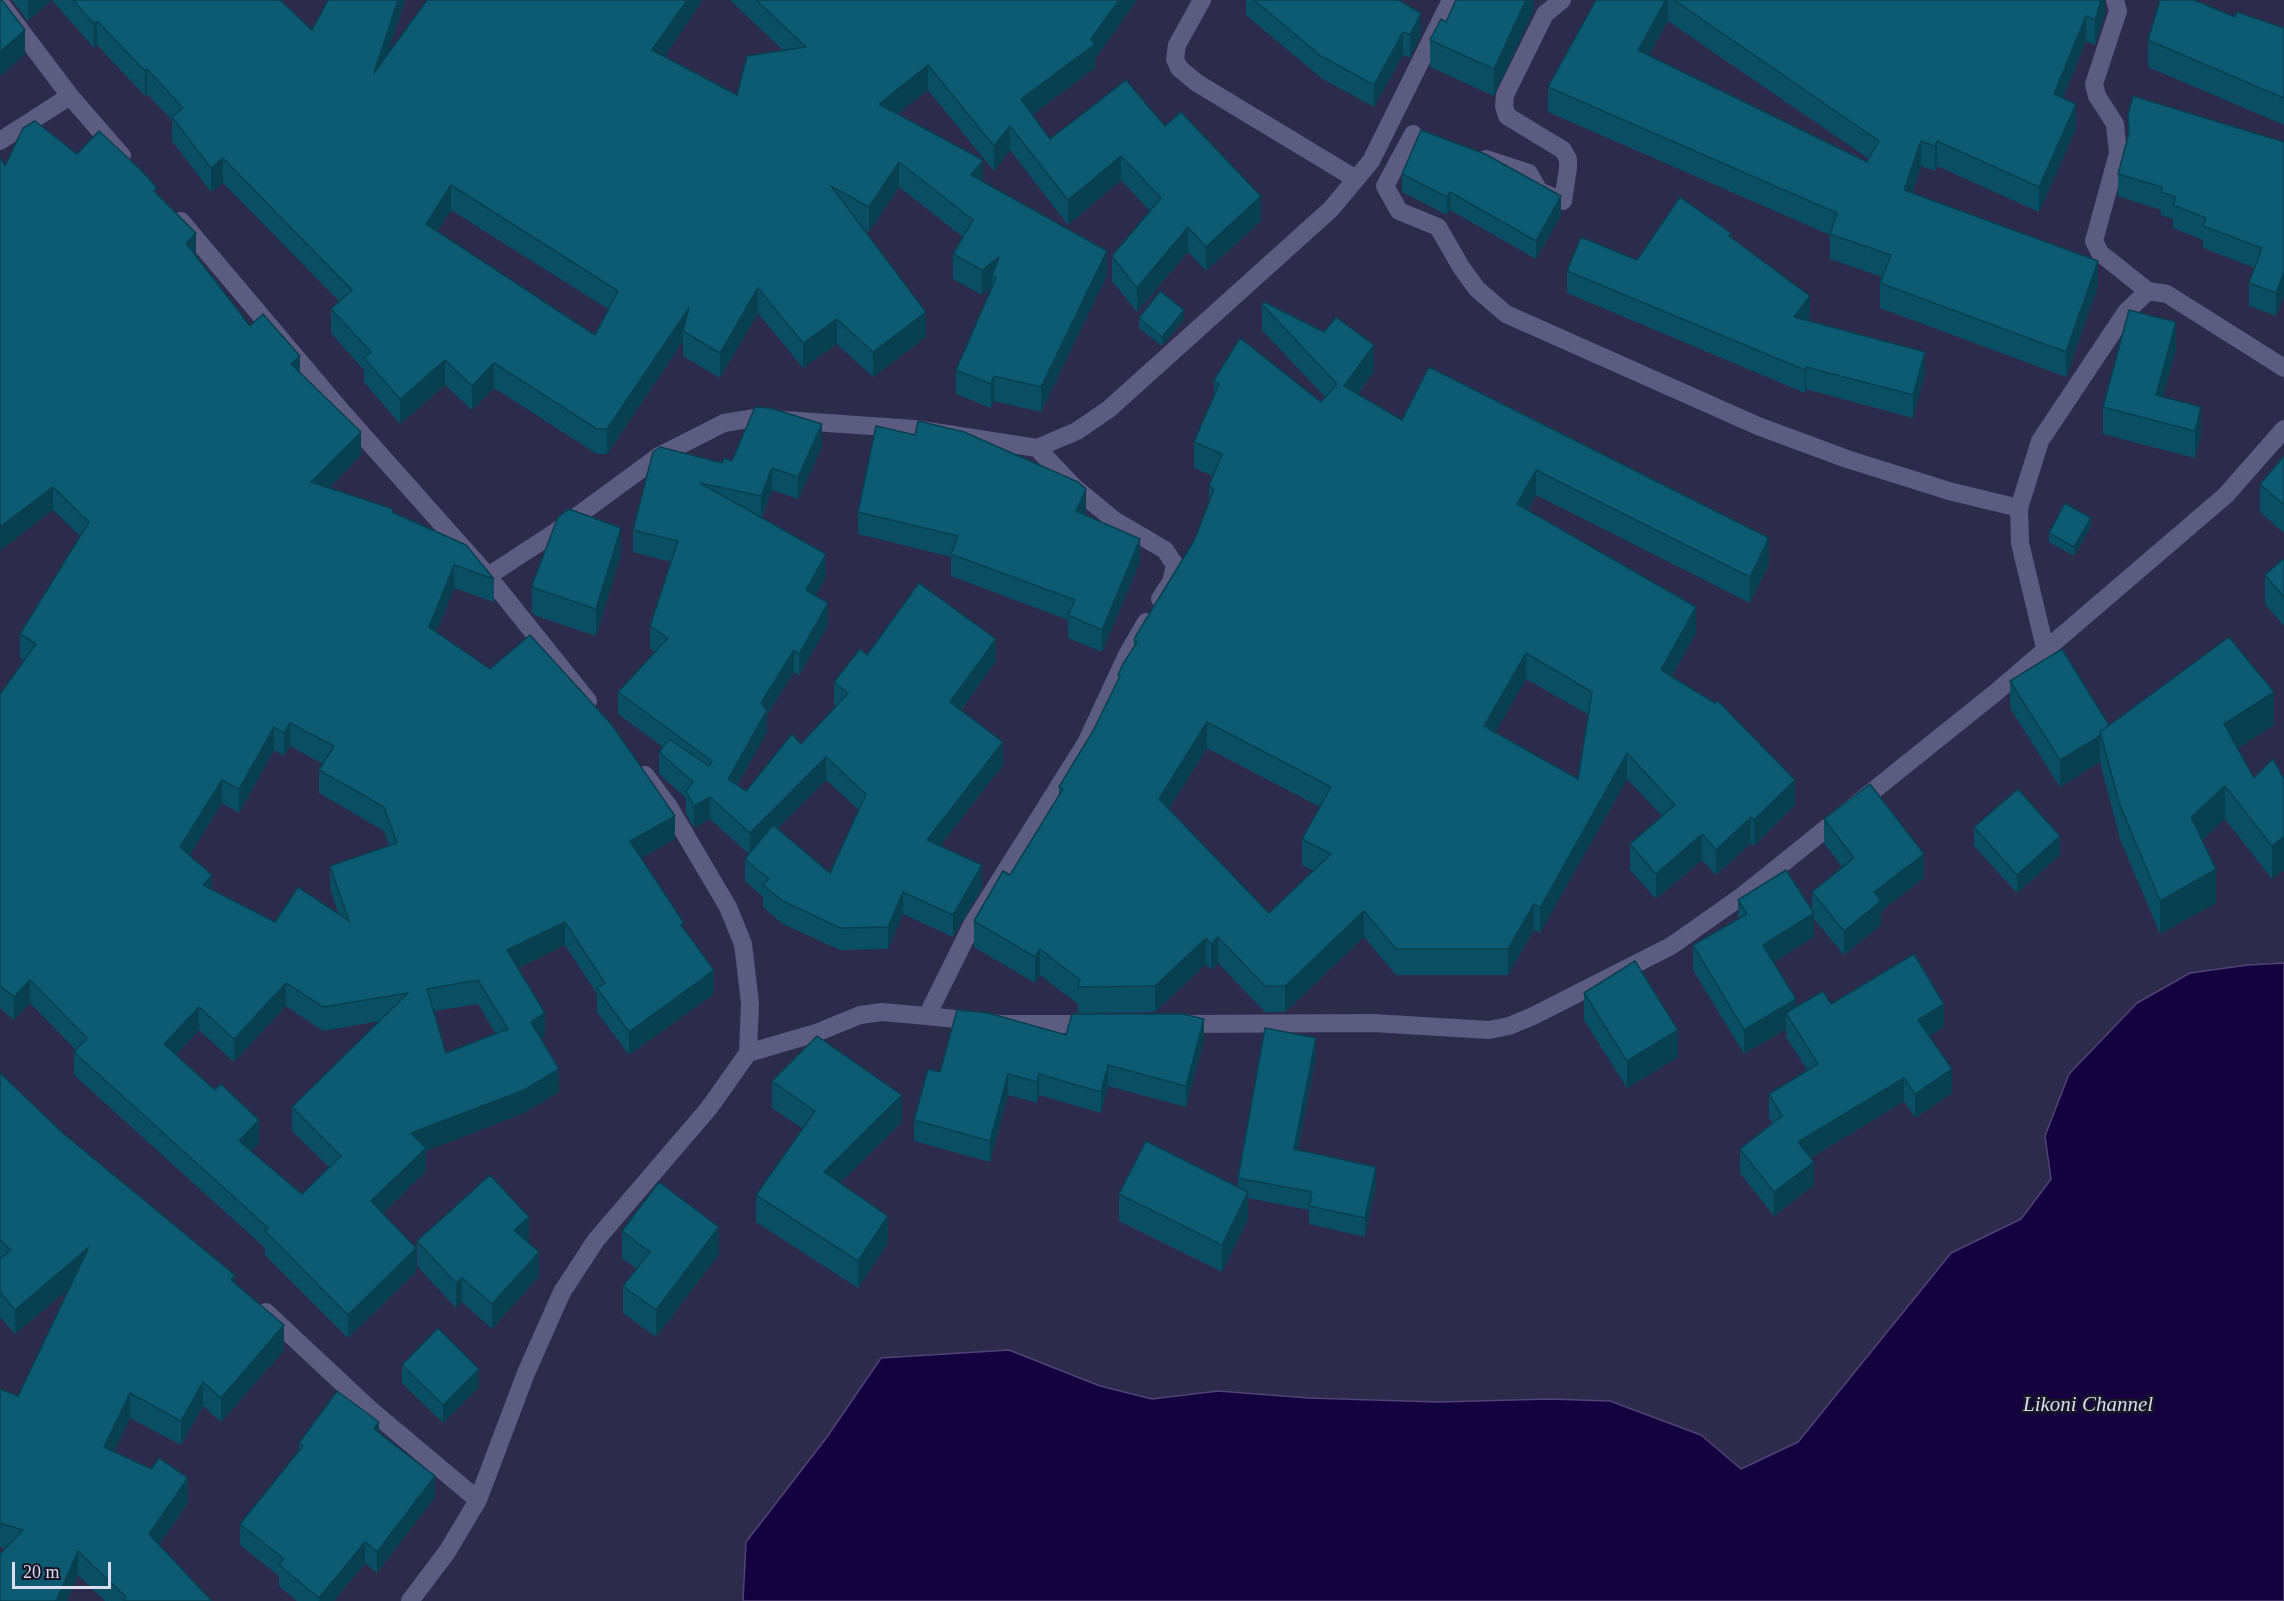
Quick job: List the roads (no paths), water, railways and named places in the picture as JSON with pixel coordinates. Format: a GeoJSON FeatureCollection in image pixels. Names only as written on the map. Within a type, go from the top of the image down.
{"type":"FeatureCollection","features":[{"type":"Feature","properties":{"kind":"street"},"geometry":{"type":"LineString","coordinates":[[1202,0],[1178,45],[1175,59],[1179,68],[1197,83],[1356,179]]}},
{"type":"Feature","properties":{"kind":"street"},"geometry":{"type":"LineString","coordinates":[[488,576],[554,533],[659,456],[724,423],[755,418],[915,429],[1036,448],[1077,431],[1109,409],[1331,209],[1371,161],[1451,0]]}},
{"type":"Feature","properties":{"kind":"street"},"geometry":{"type":"LineString","coordinates":[[1466,152],[1528,174],[1539,192],[1563,201],[1568,168],[1563,150],[1507,116],[1504,106],[1506,95],[1545,14],[1562,0]]}},
{"type":"Feature","properties":{"kind":"street"},"geometry":{"type":"LineString","coordinates":[[2115,0],[2118,11],[2094,84],[2097,96],[2115,124],[2118,153],[2094,241],[2100,253],[2148,291],[2167,294],[2284,368]]}},
{"type":"Feature","properties":{"kind":"street"},"geometry":{"type":"LineString","coordinates":[[0,3],[70,96],[131,165]]}},
{"type":"Feature","properties":{"kind":"street"},"geometry":{"type":"LineString","coordinates":[[0,141],[19,126],[70,96]]}},
{"type":"Feature","properties":{"kind":"street"},"geometry":{"type":"LineString","coordinates":[[1381,140],[1413,134],[1434,141]]}},
{"type":"Feature","properties":{"kind":"street"},"geometry":{"type":"LineString","coordinates":[[1413,134],[1385,186],[1400,211],[1438,227],[1461,267],[1477,288],[1506,314],[1758,426],[1858,462],[1949,491],[2019,508]]}},
{"type":"Feature","properties":{"kind":"street"},"geometry":{"type":"LineString","coordinates":[[170,209],[344,414],[488,576],[599,714]]}},
{"type":"Feature","properties":{"kind":"street"},"geometry":{"type":"LineString","coordinates":[[2045,648],[2020,543],[2019,508],[2040,441],[2126,312],[2148,291]]}},
{"type":"Feature","properties":{"kind":"street"},"geometry":{"type":"LineString","coordinates":[[1165,1024],[1373,1023],[1454,1030],[1489,1030],[1509,1026],[1671,946],[1742,896],[1807,842],[1928,750],[2226,495],[2284,429]]}},
{"type":"Feature","properties":{"kind":"street"},"geometry":{"type":"LineString","coordinates":[[927,1016],[973,922],[1086,743],[1127,655],[1171,582],[1175,565],[1165,550],[1114,520],[1074,487],[1036,448]]}},
{"type":"Feature","properties":{"kind":"street"},"geometry":{"type":"LineString","coordinates":[[410,1601],[447,1552],[478,1500],[526,1373],[562,1292],[596,1240],[709,1108],[748,1053],[750,1003],[743,944],[728,907],[669,807],[635,760]]}},
{"type":"Feature","properties":{"kind":"street"},"geometry":{"type":"LineString","coordinates":[[748,1053],[816,1033],[860,1015],[882,1011],[1001,1024],[1117,1024]]}},
{"type":"Feature","properties":{"kind":"street"},"geometry":{"type":"LineString","coordinates":[[255,1302],[373,1412],[478,1500]]}},
{"type":"Feature","properties":{"kind":"water","name":"Likoni Channel"},"geometry":{"type":"Polygon","coordinates":[[[2284,963],[2284,1601],[743,1601],[746,1542],[827,1437],[881,1358],[1009,1350],[1100,1386],[1152,1399],[1218,1391],[1309,1398],[1438,1402],[1550,1399],[1610,1401],[1701,1435],[1741,1469],[1798,1442],[1951,1253],[2021,1219],[2051,1179],[2045,1136],[2069,1074],[2137,1003],[2190,973],[2248,965],[2284,963]]]}}]}
